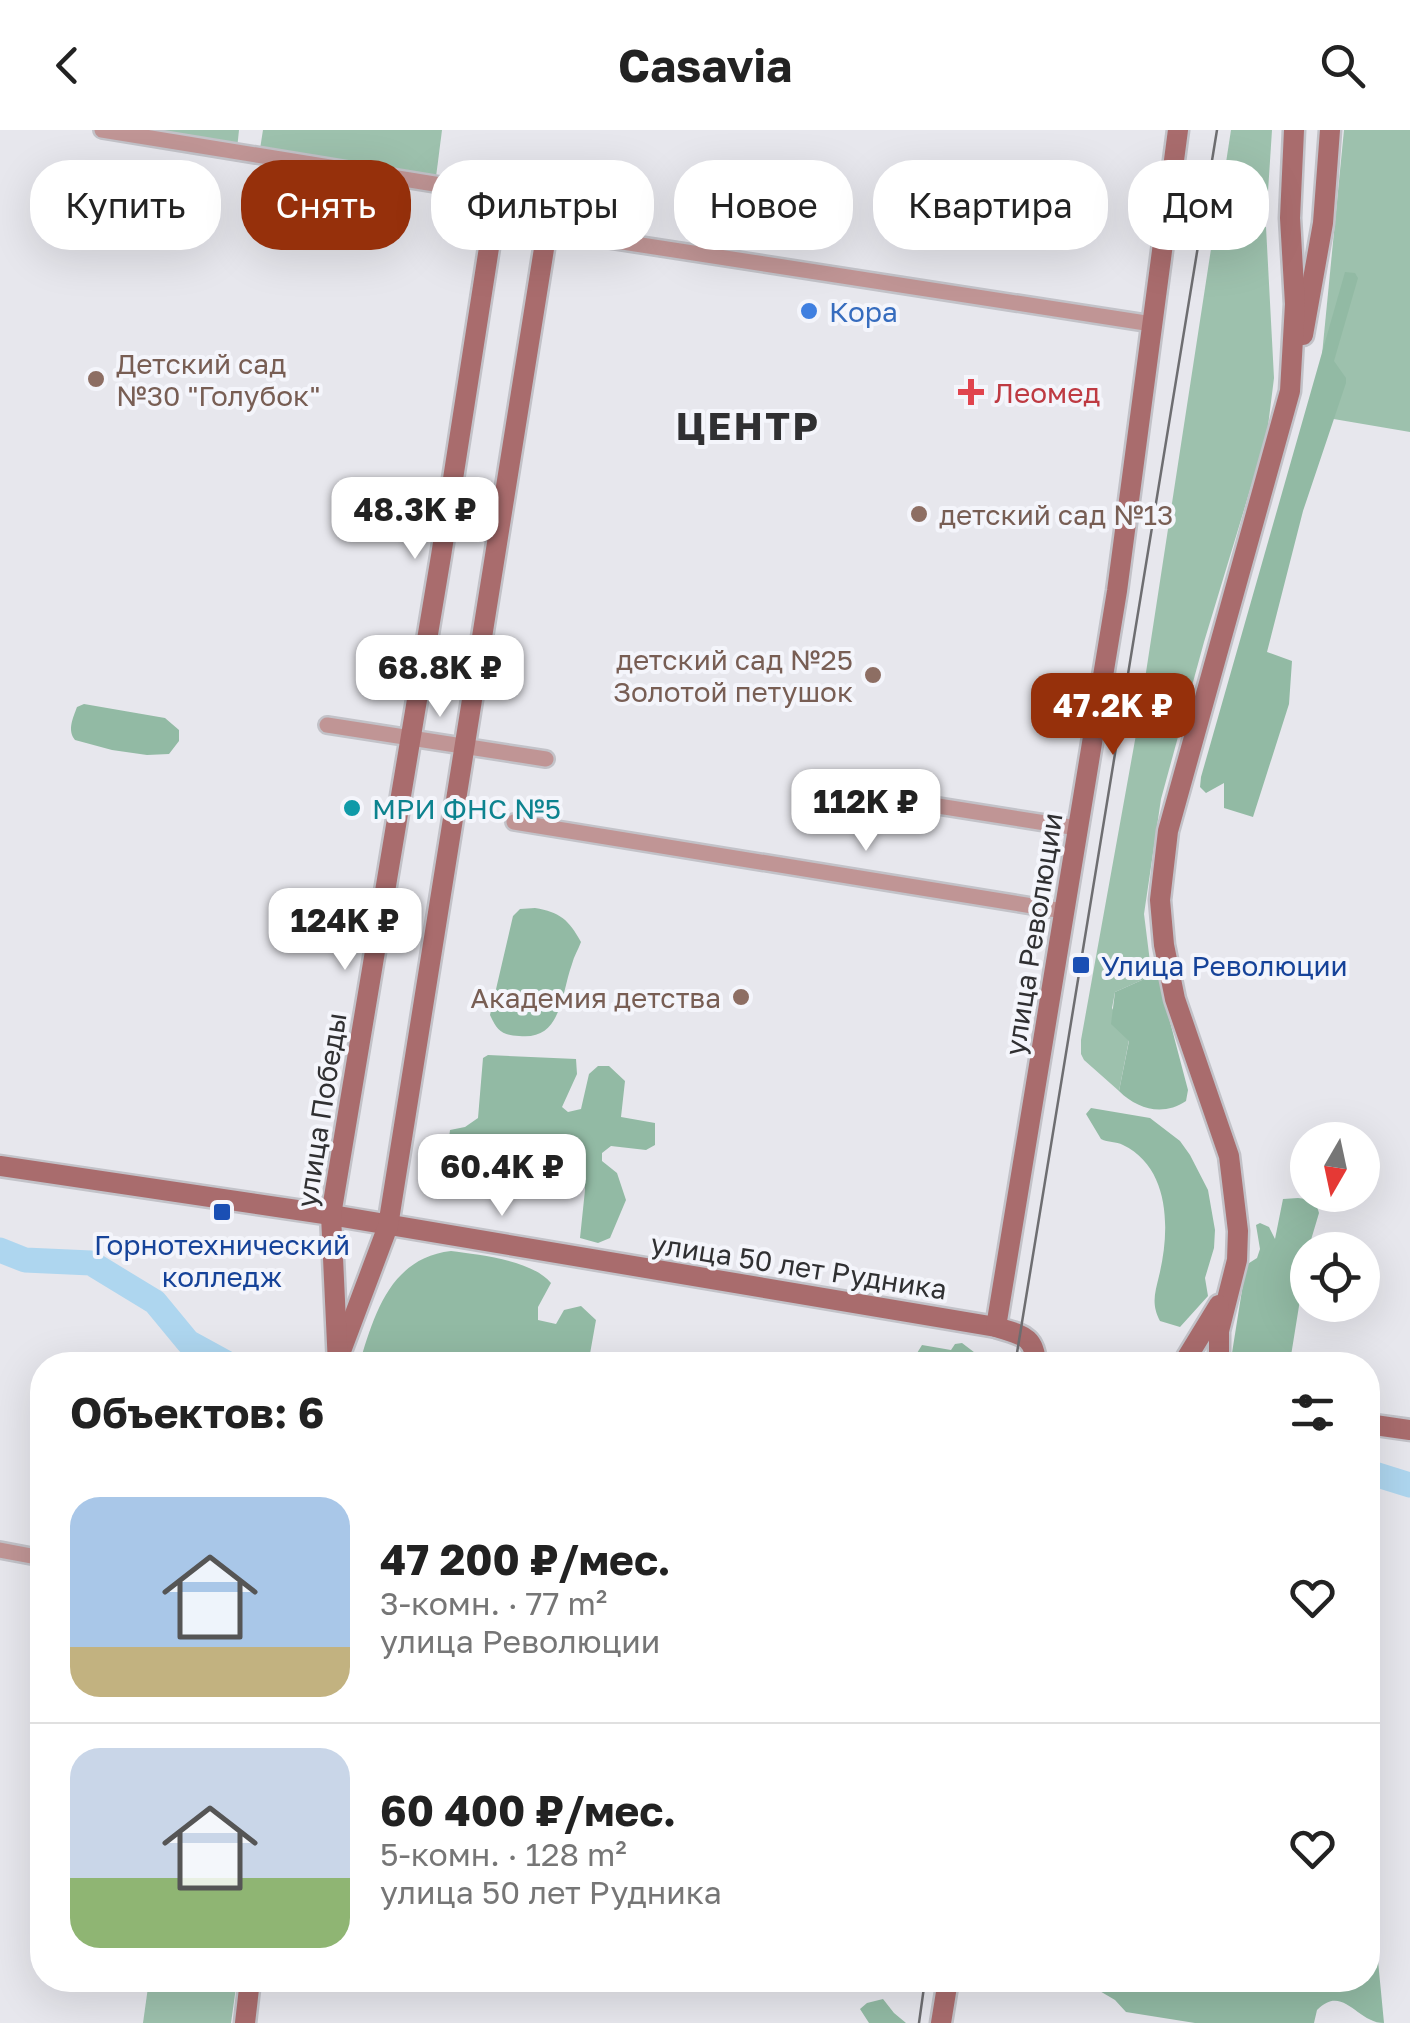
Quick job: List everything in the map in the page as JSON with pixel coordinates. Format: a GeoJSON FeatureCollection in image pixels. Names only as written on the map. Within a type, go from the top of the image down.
{"type":"FeatureCollection","features":[{"type":"Feature","properties":{"kind":"street"},"geometry":{"type":"LineString","coordinates":[[102,130],[431,183]]}},
{"type":"Feature","properties":{"kind":"street","name":"улица Революции"},"geometry":{"type":"LineString","coordinates":[[996,1327],[1116,591],[1178,130]]}},
{"type":"Feature","properties":{"kind":"street"},"geometry":{"type":"LineString","coordinates":[[1290,390],[1295,304],[1290,218],[1294,130]]}},
{"type":"Feature","properties":{"kind":"street"},"geometry":{"type":"LineString","coordinates":[[1222,1352],[1219,1331],[1236,1260],[1238,1231],[1230,1156],[1175,998],[1160,900],[1168,831],[1290,390],[1314,287],[1330,130]]}},
{"type":"Feature","properties":{"kind":"street"},"geometry":{"type":"LineString","coordinates":[[654,247],[1152,324]]}},
{"type":"Feature","properties":{"kind":"street","name":"улица Победы"},"geometry":{"type":"LineString","coordinates":[[338,1352],[330,1215],[489,250]]}},
{"type":"Feature","properties":{"kind":"street","name":"улица Победы"},"geometry":{"type":"LineString","coordinates":[[341,1352],[388,1226],[544,250]]}},
{"type":"Feature","properties":{"kind":"street"},"geometry":{"type":"LineString","coordinates":[[326,725],[546,759]]}},
{"type":"Feature","properties":{"kind":"street"},"geometry":{"type":"LineString","coordinates":[[875,796],[1076,828]]}},
{"type":"Feature","properties":{"kind":"street"},"geometry":{"type":"LineString","coordinates":[[514,822],[1063,911]]}},
{"type":"Feature","properties":{"kind":"street","name":"улица 50 лет Рудника"},"geometry":{"type":"LineString","coordinates":[[0,1166],[330,1215],[996,1327]]}},
{"type":"Feature","properties":{"kind":"street"},"geometry":{"type":"LineString","coordinates":[[1188,1352],[1228,1290]]}},
{"type":"Feature","properties":{"kind":"street"},"geometry":{"type":"LineString","coordinates":[[996,1327],[1028,1338],[1036,1352]]}},
{"type":"Feature","properties":{"kind":"street"},"geometry":{"type":"LineString","coordinates":[[1380,1426],[1410,1430]]}},
{"type":"Feature","properties":{"kind":"street"},"geometry":{"type":"LineString","coordinates":[[0,1550],[30,1556]]}},
{"type":"Feature","properties":{"kind":"street"},"geometry":{"type":"LineString","coordinates":[[245,2023],[249,1992]]}},
{"type":"Feature","properties":{"kind":"street"},"geometry":{"type":"LineString","coordinates":[[941,2023],[946,1992]]}},
{"type":"Feature","properties":{"kind":"green space"},"geometry":{"type":"Polygon","coordinates":[[[119,130],[239,130],[237,149],[119,130]]]}},
{"type":"Feature","properties":{"kind":"green space"},"geometry":{"type":"Polygon","coordinates":[[[263,130],[442,130],[438,160],[431,160],[431,176],[411,173],[411,160],[329,160],[260,149],[263,130]]]}},
{"type":"Feature","properties":{"kind":"green space"},"geometry":{"type":"Polygon","coordinates":[[[1231,130],[1272,130],[1269,176],[1269,160],[1226,160],[1231,130]]]}},
{"type":"Feature","properties":{"kind":"green space"},"geometry":{"type":"Polygon","coordinates":[[[1344,130],[1410,130],[1410,432],[1316,416],[1344,130]]]}},
{"type":"Feature","properties":{"kind":"green space"},"geometry":{"type":"Polygon","coordinates":[[[1211,250],[1267,250],[1274,378],[1267,434],[1161,799],[1144,914],[1150,962],[1142,980],[1115,992],[1112,1008],[1129,1040],[1119,1091],[1084,1060],[1081,1040],[1139,718],[1211,250]]]}},
{"type":"Feature","properties":{"kind":"green space"},"geometry":{"type":"Polygon","coordinates":[[[1345,272],[1355,273],[1358,278],[1334,361],[1346,383],[1303,511],[1267,652],[1292,661],[1289,704],[1253,817],[1224,808],[1224,783],[1206,793],[1200,787],[1201,777],[1345,272]]]}},
{"type":"Feature","properties":{"kind":"green space"},"geometry":{"type":"Polygon","coordinates":[[[84,704],[165,718],[179,730],[179,741],[169,754],[147,755],[75,740],[72,720],[77,707],[84,704]]]}},
{"type":"Feature","properties":{"kind":"green space"},"geometry":{"type":"Polygon","coordinates":[[[535,908],[563,918],[581,942],[552,1023],[533,1036],[513,1035],[500,1031],[490,1015],[513,916],[520,909],[535,908]]]}},
{"type":"Feature","properties":{"kind":"green space"},"geometry":{"type":"Polygon","coordinates":[[[1150,962],[1159,980],[1188,1090],[1186,1101],[1160,1109],[1134,1103],[1119,1091],[1129,1041],[1111,1024],[1115,992],[1142,980],[1150,962]]]}},
{"type":"Feature","properties":{"kind":"green space"},"geometry":{"type":"Polygon","coordinates":[[[488,1055],[576,1059],[577,1074],[562,1107],[568,1112],[581,1109],[589,1074],[598,1066],[609,1066],[625,1081],[621,1117],[655,1123],[655,1145],[646,1150],[611,1146],[602,1153],[602,1161],[617,1173],[626,1200],[610,1238],[598,1243],[580,1238],[584,1174],[572,1170],[476,1154],[471,1156],[460,1187],[448,1193],[443,1191],[450,1130],[465,1127],[478,1118],[483,1058],[488,1055]]]}},
{"type":"Feature","properties":{"kind":"green space"},"geometry":{"type":"Polygon","coordinates":[[[1091,1108],[1150,1118],[1180,1141],[1208,1190],[1215,1230],[1205,1278],[1208,1296],[1180,1327],[1160,1321],[1155,1309],[1165,1240],[1158,1185],[1139,1155],[1101,1139],[1086,1114],[1091,1108]]]}},
{"type":"Feature","properties":{"kind":"green space"},"geometry":{"type":"Polygon","coordinates":[[[1283,1199],[1290,1199],[1290,1212],[1319,1212],[1313,1232],[1290,1232],[1290,1322],[1296,1322],[1292,1352],[1232,1352],[1246,1265],[1257,1258],[1260,1249],[1256,1225],[1269,1227],[1275,1239],[1283,1199]]]}},
{"type":"Feature","properties":{"kind":"green space"},"geometry":{"type":"Polygon","coordinates":[[[451,1251],[505,1260],[542,1275],[551,1283],[538,1307],[538,1320],[556,1324],[564,1310],[581,1306],[596,1320],[590,1352],[363,1352],[388,1292],[413,1265],[451,1251]]]}},
{"type":"Feature","properties":{"kind":"green space"},"geometry":{"type":"Polygon","coordinates":[[[962,1343],[974,1352],[918,1352],[922,1345],[951,1350],[962,1343]]]}},
{"type":"Feature","properties":{"kind":"green space"},"geometry":{"type":"Polygon","coordinates":[[[1380,1982],[1384,2023],[1335,2001],[1317,2010],[1314,2023],[1195,2023],[1126,2012],[1101,1992],[1380,1992],[1380,1982]]]}},
{"type":"Feature","properties":{"kind":"green space"},"geometry":{"type":"Polygon","coordinates":[[[147,1992],[235,1992],[231,2023],[143,2023],[147,1992]]]}},
{"type":"Feature","properties":{"kind":"green space"},"geometry":{"type":"Polygon","coordinates":[[[883,1999],[906,2023],[869,2023],[860,2009],[883,1999]]]}},
{"type":"Feature","properties":{"kind":"waterway"},"geometry":{"type":"LineString","coordinates":[[0,1250],[25,1260],[91,1263],[155,1302],[188,1342],[206,1352]]}},
{"type":"Feature","properties":{"kind":"waterway"},"geometry":{"type":"LineString","coordinates":[[1380,1476],[1410,1485]]}},
{"type":"Feature","properties":{"kind":"tram line"},"geometry":{"type":"LineString","coordinates":[[1017,1352],[1217,130]]}},
{"type":"Feature","properties":{"kind":"tram line"},"geometry":{"type":"LineString","coordinates":[[919,2023],[923,1992]]}},
{"type":"Feature","properties":{"kind":"place","name":"Кора"},"geometry":{"type":"Point","coordinates":[809,311]}},
{"type":"Feature","properties":{"kind":"place","name":"Детский сад №30 \"Голубок\""},"geometry":{"type":"Point","coordinates":[96,379]}},
{"type":"Feature","properties":{"kind":"place","name":"Леомед"},"geometry":{"type":"Point","coordinates":[971,392]}},
{"type":"Feature","properties":{"kind":"place","name":"детский сад №13"},"geometry":{"type":"Point","coordinates":[919,514]}},
{"type":"Feature","properties":{"kind":"place","name":"детский сад №25 Золотой петушок"},"geometry":{"type":"Point","coordinates":[873,675]}},
{"type":"Feature","properties":{"kind":"place","name":"МРИ ФНС №5"},"geometry":{"type":"Point","coordinates":[352,808]}},
{"type":"Feature","properties":{"kind":"place","name":"Улица Революции"},"geometry":{"type":"Point","coordinates":[1081,965]}},
{"type":"Feature","properties":{"kind":"place","name":"Академия детства"},"geometry":{"type":"Point","coordinates":[741,997]}},
{"type":"Feature","properties":{"kind":"place","name":"Горнотехнический колледж"},"geometry":{"type":"Point","coordinates":[222,1212]}},
{"type":"Feature","properties":{"kind":"district","name":"ЦЕНТР"},"geometry":{"type":"Point","coordinates":[748,425]}}]}
